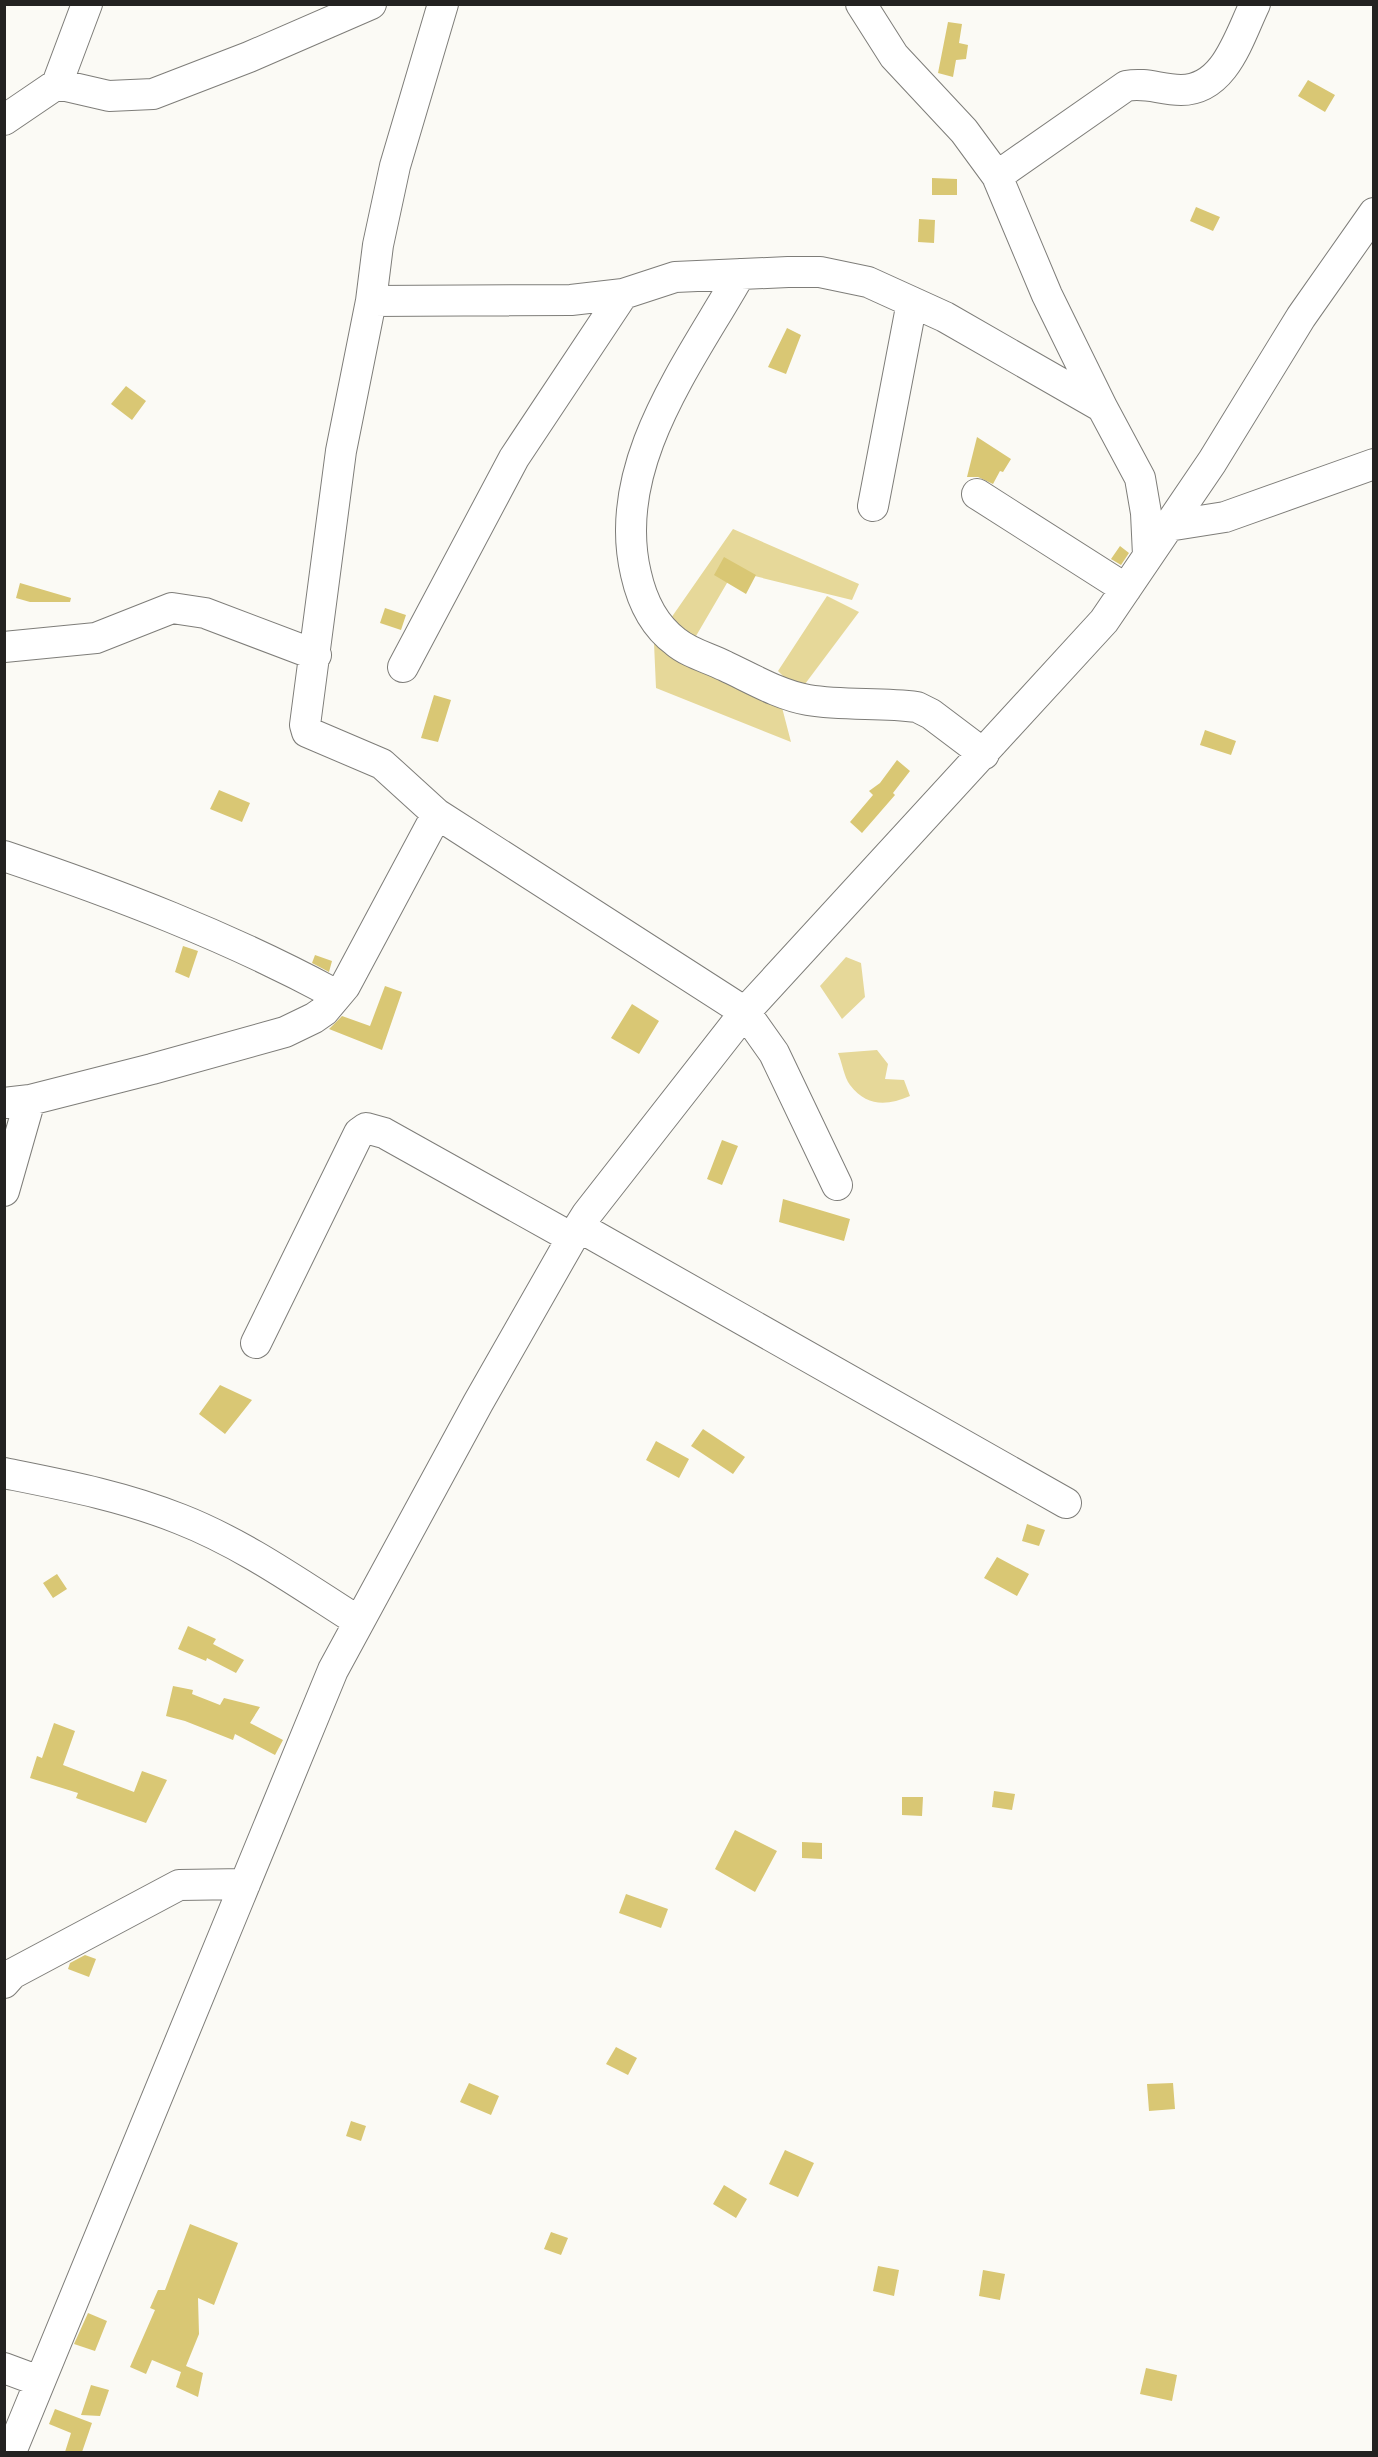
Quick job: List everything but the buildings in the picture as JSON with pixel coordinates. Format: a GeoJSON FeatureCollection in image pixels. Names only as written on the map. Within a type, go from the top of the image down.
{"type":"FeatureCollection","features":[{"type":"Feature","properties":{"kind":"street"},"geometry":{"type":"LineString","coordinates":[[4,120],[57,84],[87,4]]}},
{"type":"Feature","properties":{"kind":"street"},"geometry":{"type":"LineString","coordinates":[[57,84],[109,96],[153,94],[249,57],[371,4]]}},
{"type":"Feature","properties":{"kind":"street"},"geometry":{"type":"LineString","coordinates":[[443,4],[395,166],[378,245],[371,301],[341,451],[305,725],[307,732],[382,764],[437,814],[745,1012],[774,1053],[837,1185]]}},
{"type":"Feature","properties":{"kind":"street"},"geometry":{"type":"LineString","coordinates":[[861,4],[894,56],[964,131],[997,176],[1047,296],[1140,478],[1146,513],[1148,555]]}},
{"type":"Feature","properties":{"kind":"street"},"geometry":{"type":"LineString","coordinates":[[997,176],[1126,86],[1142,82],[1179,90],[1195,89],[1214,79],[1225,66],[1256,4]]}},
{"type":"Feature","properties":{"kind":"street"},"geometry":{"type":"LineString","coordinates":[[11,2452],[333,1670],[358,1621],[575,1232],[745,1012],[1104,621],[1212,462],[1301,316],[1371,219]]}},
{"type":"Feature","properties":{"kind":"street"},"geometry":{"type":"LineString","coordinates":[[371,301],[537,301],[623,294],[675,277],[820,272],[868,282],[945,317],[1102,407]]}},
{"type":"Feature","properties":{"kind":"street"},"geometry":{"type":"LineString","coordinates":[[740,274],[669,399],[648,442],[637,477],[630,512],[631,552],[641,597],[657,625],[677,643],[788,695],[808,700],[917,707],[931,714],[984,754]]}},
{"type":"Feature","properties":{"kind":"street"},"geometry":{"type":"LineString","coordinates":[[404,667],[513,458],[623,294]]}},
{"type":"Feature","properties":{"kind":"street"},"geometry":{"type":"LineString","coordinates":[[873,506],[912,302]]}},
{"type":"Feature","properties":{"kind":"street"},"geometry":{"type":"LineString","coordinates":[[1168,526],[1225,517],[1374,464]]}},
{"type":"Feature","properties":{"kind":"street"},"geometry":{"type":"LineString","coordinates":[[977,494],[1126,589]]}},
{"type":"Feature","properties":{"kind":"street"},"geometry":{"type":"LineString","coordinates":[[4,647],[96,638],[172,608],[205,613],[316,655]]}},
{"type":"Feature","properties":{"kind":"street"},"geometry":{"type":"LineString","coordinates":[[4,856],[99,888],[266,957],[331,992],[345,986],[437,814]]}},
{"type":"Feature","properties":{"kind":"street"},"geometry":{"type":"LineString","coordinates":[[4,1191],[17,1101],[285,1032],[324,1011],[339,990]]}},
{"type":"Feature","properties":{"kind":"street"},"geometry":{"type":"LineString","coordinates":[[256,1343],[359,1133],[366,1128],[384,1133],[575,1232],[1066,1503]]}},
{"type":"Feature","properties":{"kind":"street"},"geometry":{"type":"LineString","coordinates":[[4,1473],[117,1496],[182,1520],[243,1550],[358,1621]]}},
{"type":"Feature","properties":{"kind":"street"},"geometry":{"type":"LineString","coordinates":[[4,1983],[12,1974],[179,1885],[245,1884]]}},
{"type":"Feature","properties":{"kind":"street"},"geometry":{"type":"LineString","coordinates":[[4,2368],[39,2381]]}},
{"type":"Feature","properties":{"kind":"shaded area"},"geometry":{"type":"Polygon","coordinates":[[[733,529],[859,584],[852,600],[734,571],[689,648],[662,631],[733,529]]]}},
{"type":"Feature","properties":{"kind":"shaded area"},"geometry":{"type":"Polygon","coordinates":[[[827,596],[859,612],[799,692],[778,671],[827,596]]]}},
{"type":"Feature","properties":{"kind":"shaded area"},"geometry":{"type":"Polygon","coordinates":[[[654,643],[779,696],[791,742],[656,688],[654,643]]]}},
{"type":"Feature","properties":{"kind":"shaded area"},"geometry":{"type":"Polygon","coordinates":[[[846,957],[861,963],[865,997],[842,1019],[820,986],[846,957]]]}},
{"type":"Feature","properties":{"kind":"shaded area"},"geometry":{"type":"Polygon","coordinates":[[[877,1050],[888,1064],[885,1079],[904,1080],[910,1096],[885,1103],[870,1101],[850,1085],[838,1053],[877,1050]]]}}]}
